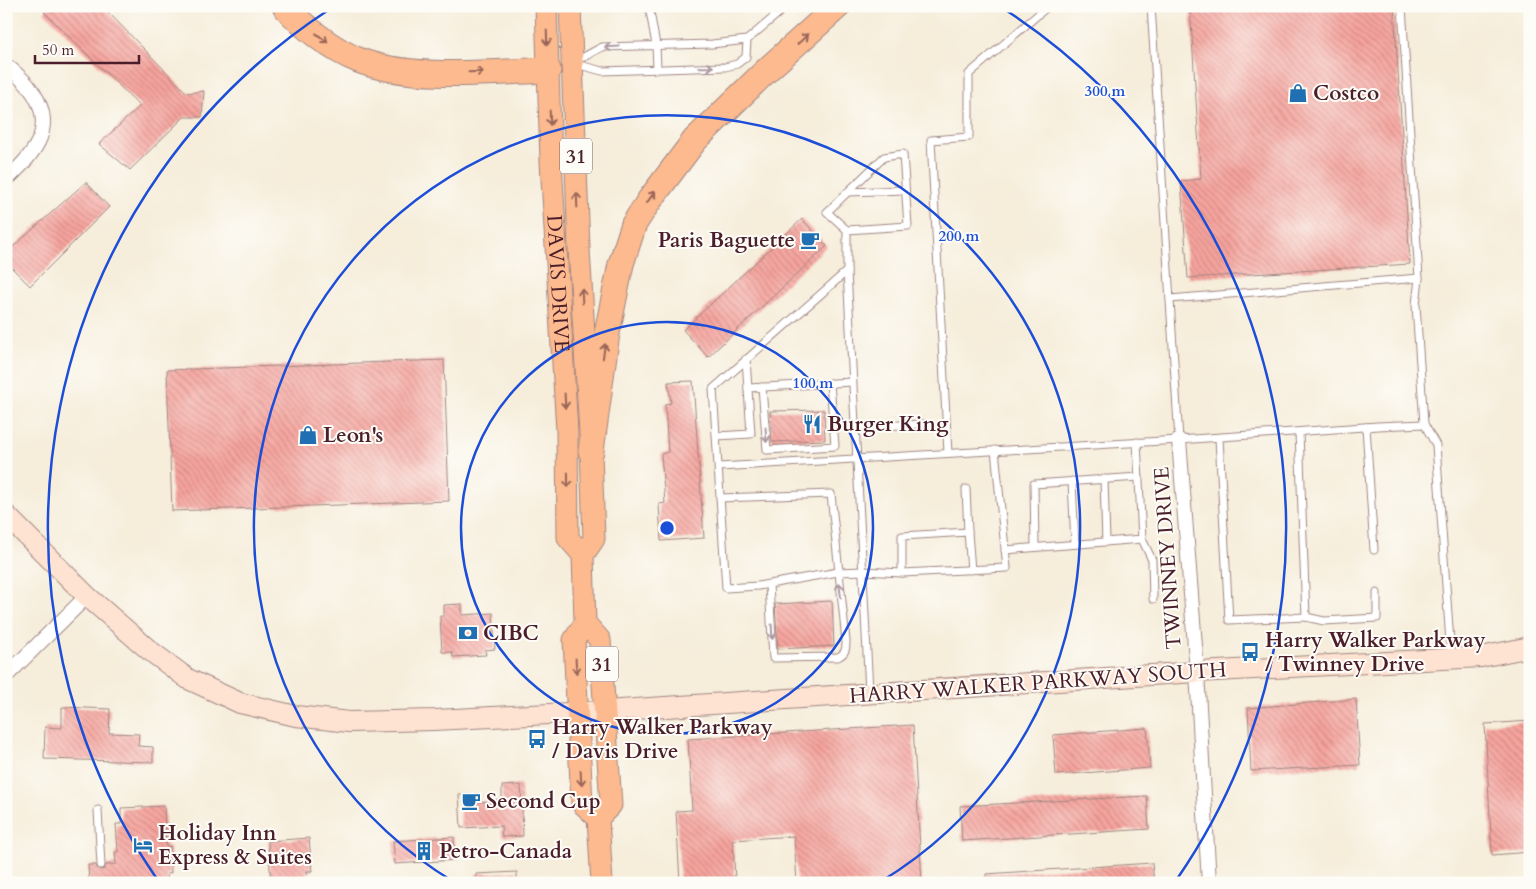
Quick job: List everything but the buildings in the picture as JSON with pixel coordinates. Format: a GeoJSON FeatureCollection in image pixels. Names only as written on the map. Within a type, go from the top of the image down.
{"type":"FeatureCollection","features":[{"type":"Feature","properties":{"kind":"highway"},"geometry":{"type":"LineString","coordinates":[[285,6],[293,15],[335,48],[359,61],[400,71],[441,74],[560,66]]}},
{"type":"Feature","properties":{"kind":"highway"},"geometry":{"type":"LineString","coordinates":[[591,451],[607,333],[621,264],[634,224],[659,186],[695,140],[767,70],[838,6]]}},
{"type":"Feature","properties":{"kind":"main road","name":"DAVIS DRIVE"},"geometry":{"type":"LineString","coordinates":[[546,6],[560,66],[579,249],[591,451],[594,539],[583,555],[585,623],[574,640],[582,803],[598,818]]}},
{"type":"Feature","properties":{"kind":"main road","name":"DAVIS DRIVE"},"geometry":{"type":"LineString","coordinates":[[570,6],[560,66],[552,171],[567,431],[568,538],[583,555]]}},
{"type":"Feature","properties":{"kind":"main road","name":"31"},"geometry":{"type":"LineString","coordinates":[[585,623],[600,640],[605,711],[611,805],[598,818]]}},
{"type":"Feature","properties":{"kind":"main road"},"geometry":{"type":"LineString","coordinates":[[598,818],[602,883]]}},
{"type":"Feature","properties":{"kind":"street"},"geometry":{"type":"LineString","coordinates":[[6,65],[29,87],[38,102],[44,119],[42,135],[33,152],[6,180]]}},
{"type":"Feature","properties":{"kind":"street","name":"TWINNEY DRIVE"},"geometry":{"type":"LineString","coordinates":[[1179,440],[1197,672],[1209,883]]}},
{"type":"Feature","properties":{"kind":"street","name":"HARRY WALKER PARKWAY SOUTH"},"geometry":{"type":"LineString","coordinates":[[6,515],[88,596],[149,650],[188,679],[240,703],[296,716],[349,722],[435,720],[605,711],[1197,672],[1451,658],[1481,656],[1530,647]]}},
{"type":"Feature","properties":{"kind":"street"},"geometry":{"type":"LineString","coordinates":[[6,676],[88,596]]}},
{"type":"Feature","properties":{"kind":"lane"},"geometry":{"type":"LineString","coordinates":[[649,6],[656,45],[657,68]]}},
{"type":"Feature","properties":{"kind":"lane"},"geometry":{"type":"LineString","coordinates":[[560,66],[602,47],[712,44],[747,40],[787,6]]}},
{"type":"Feature","properties":{"kind":"lane"},"geometry":{"type":"LineString","coordinates":[[948,453],[932,140],[968,137],[969,74],[1048,6]]}},
{"type":"Feature","properties":{"kind":"lane"},"geometry":{"type":"LineString","coordinates":[[1150,6],[1179,440]]}},
{"type":"Feature","properties":{"kind":"lane"},"geometry":{"type":"LineString","coordinates":[[1402,6],[1419,278],[1416,305],[1424,424],[1436,445],[1451,658]]}},
{"type":"Feature","properties":{"kind":"lane"},"geometry":{"type":"LineString","coordinates":[[560,66],[602,70],[725,67],[737,64],[746,57],[747,40]]}},
{"type":"Feature","properties":{"kind":"lane"},"geometry":{"type":"LineString","coordinates":[[904,154],[908,226],[847,230],[827,212],[848,192],[884,157],[904,154]]}},
{"type":"Feature","properties":{"kind":"lane"},"geometry":{"type":"LineString","coordinates":[[848,192],[905,190]]}},
{"type":"Feature","properties":{"kind":"lane"},"geometry":{"type":"LineString","coordinates":[[847,230],[846,271],[869,694]]}},
{"type":"Feature","properties":{"kind":"lane"},"geometry":{"type":"LineString","coordinates":[[846,271],[713,389],[726,588],[769,584],[838,572],[902,573],[1007,568],[995,450]]}},
{"type":"Feature","properties":{"kind":"lane"},"geometry":{"type":"LineString","coordinates":[[1170,299],[1419,278]]}},
{"type":"Feature","properties":{"kind":"lane"},"geometry":{"type":"LineString","coordinates":[[717,436],[751,434],[746,359]]}},
{"type":"Feature","properties":{"kind":"lane"},"geometry":{"type":"LineString","coordinates":[[748,388],[852,382]]}},
{"type":"Feature","properties":{"kind":"lane"},"geometry":{"type":"LineString","coordinates":[[762,387],[767,450],[834,446],[830,383]]}},
{"type":"Feature","properties":{"kind":"lane"},"geometry":{"type":"LineString","coordinates":[[854,427],[924,424]]}},
{"type":"Feature","properties":{"kind":"lane"},"geometry":{"type":"LineString","coordinates":[[718,467],[1424,424]]}},
{"type":"Feature","properties":{"kind":"lane"},"geometry":{"type":"LineString","coordinates":[[1366,427],[1374,550]]}},
{"type":"Feature","properties":{"kind":"lane"},"geometry":{"type":"LineString","coordinates":[[1299,432],[1306,617]]}},
{"type":"Feature","properties":{"kind":"lane"},"geometry":{"type":"LineString","coordinates":[[1218,438],[1229,620],[1306,617],[1324,621],[1377,618],[1377,593]]}},
{"type":"Feature","properties":{"kind":"lane"},"geometry":{"type":"LineString","coordinates":[[1137,442],[1142,539],[1152,560],[1153,599]]}},
{"type":"Feature","properties":{"kind":"lane"},"geometry":{"type":"LineString","coordinates":[[1035,548],[1034,484],[1139,477]]}},
{"type":"Feature","properties":{"kind":"lane"},"geometry":{"type":"LineString","coordinates":[[1104,479],[1106,542]]}},
{"type":"Feature","properties":{"kind":"lane"},"geometry":{"type":"LineString","coordinates":[[1072,481],[1075,544]]}},
{"type":"Feature","properties":{"kind":"lane"},"geometry":{"type":"LineString","coordinates":[[966,489],[971,570]]}},
{"type":"Feature","properties":{"kind":"lane"},"geometry":{"type":"LineString","coordinates":[[720,498],[831,494],[846,649],[843,654],[838,657],[774,658],[769,584]]}},
{"type":"Feature","properties":{"kind":"lane"},"geometry":{"type":"LineString","coordinates":[[902,573],[902,536],[968,532]]}},
{"type":"Feature","properties":{"kind":"lane"},"geometry":{"type":"LineString","coordinates":[[1005,550],[1142,539]]}},
{"type":"Feature","properties":{"kind":"lane"},"geometry":{"type":"LineString","coordinates":[[98,810],[100,865]]}},
{"type":"Feature","properties":{"kind":"place","name":"Costco"},"geometry":{"type":"Point","coordinates":[1298,93]}},
{"type":"Feature","properties":{"kind":"place","name":"Paris Baguette"},"geometry":{"type":"Point","coordinates":[810,240]}},
{"type":"Feature","properties":{"kind":"place","name":"Burger King"},"geometry":{"type":"Point","coordinates":[812,424]}},
{"type":"Feature","properties":{"kind":"place","name":"Leon's"},"geometry":{"type":"Point","coordinates":[308,435]}},
{"type":"Feature","properties":{"kind":"place","name":"CIBC"},"geometry":{"type":"Point","coordinates":[468,633]}},
{"type":"Feature","properties":{"kind":"place","name":"Harry Walker Parkway / Twinney Drive"},"geometry":{"type":"Point","coordinates":[1250,652]}},
{"type":"Feature","properties":{"kind":"place","name":"Harry Walker Parkway / Davis Drive"},"geometry":{"type":"Point","coordinates":[537,739]}},
{"type":"Feature","properties":{"kind":"place","name":"Second Cup"},"geometry":{"type":"Point","coordinates":[471,801]}},
{"type":"Feature","properties":{"kind":"place","name":"Holiday Inn Express & Suites"},"geometry":{"type":"Point","coordinates":[143,845]}},
{"type":"Feature","properties":{"kind":"place","name":"Petro-Canada"},"geometry":{"type":"Point","coordinates":[424,851]}}]}
